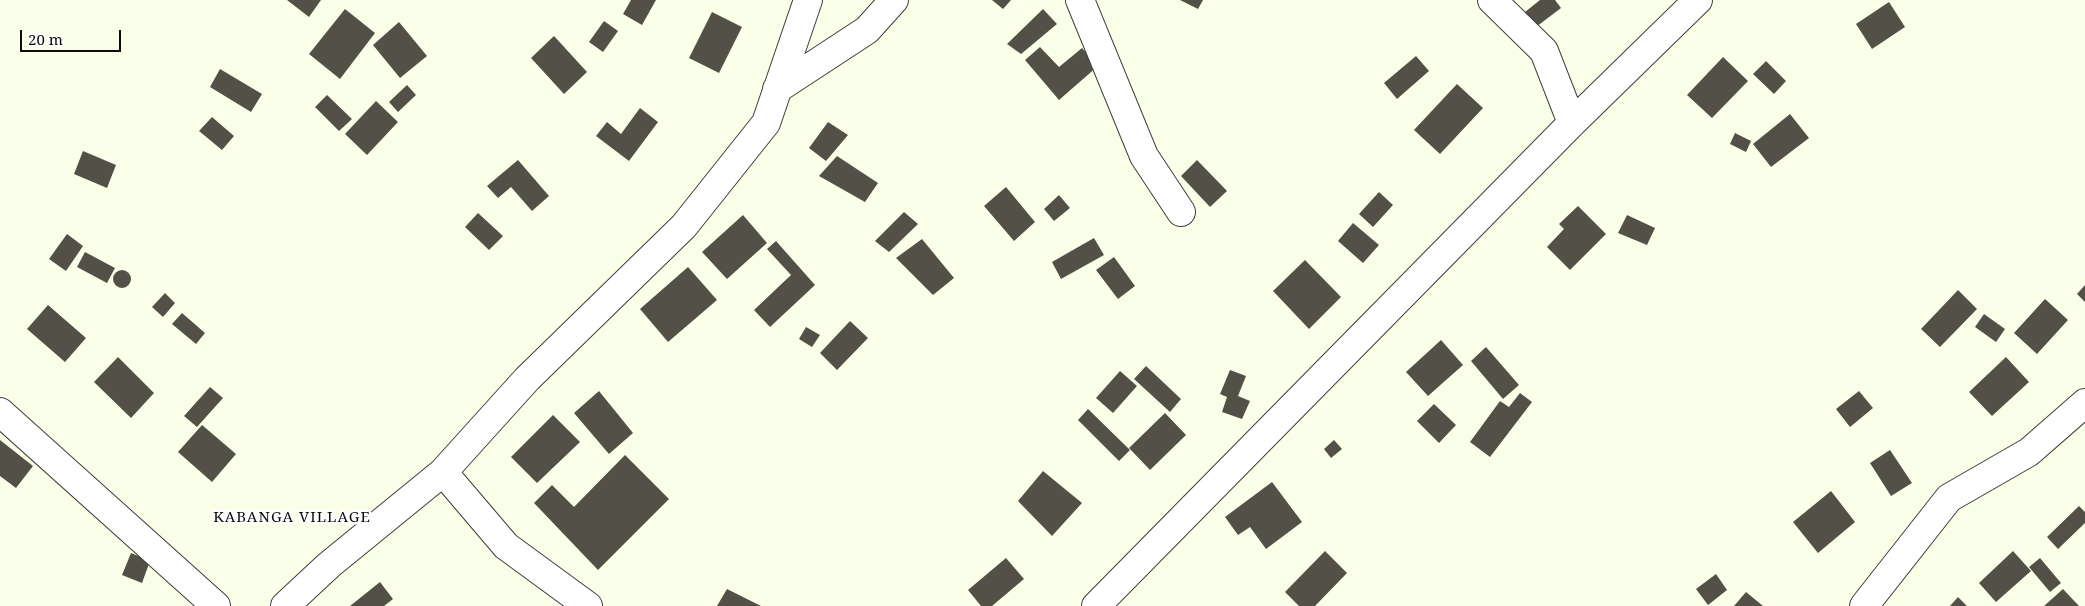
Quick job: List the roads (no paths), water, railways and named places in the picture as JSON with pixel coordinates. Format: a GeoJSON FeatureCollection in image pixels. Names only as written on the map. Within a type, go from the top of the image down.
{"type":"FeatureCollection","features":[{"type":"Feature","properties":{"kind":"street"},"geometry":{"type":"LineString","coordinates":[[285,606],[329,565],[443,472],[527,379],[684,226],[766,122],[808,0]]}},
{"type":"Feature","properties":{"kind":"street"},"geometry":{"type":"LineString","coordinates":[[777,89],[867,30],[894,0]]}},
{"type":"Feature","properties":{"kind":"street"},"geometry":{"type":"LineString","coordinates":[[1080,0],[1144,156],[1181,212]]}},
{"type":"Feature","properties":{"kind":"street"},"geometry":{"type":"LineString","coordinates":[[1492,0],[1544,51],[1572,123]]}},
{"type":"Feature","properties":{"kind":"street"},"geometry":{"type":"LineString","coordinates":[[1096,606],[1572,123],[1698,0]]}},
{"type":"Feature","properties":{"kind":"street"},"geometry":{"type":"LineString","coordinates":[[1864,606],[1949,498],[2030,452],[2085,403]]}},
{"type":"Feature","properties":{"kind":"street"},"geometry":{"type":"LineString","coordinates":[[0,412],[216,606]]}},
{"type":"Feature","properties":{"kind":"street"},"geometry":{"type":"LineString","coordinates":[[443,472],[506,546],[588,606]]}},
{"type":"Feature","properties":{"kind":"district","name":"KABANGA VILLAGE"},"geometry":{"type":"Point","coordinates":[292,518]}}]}
